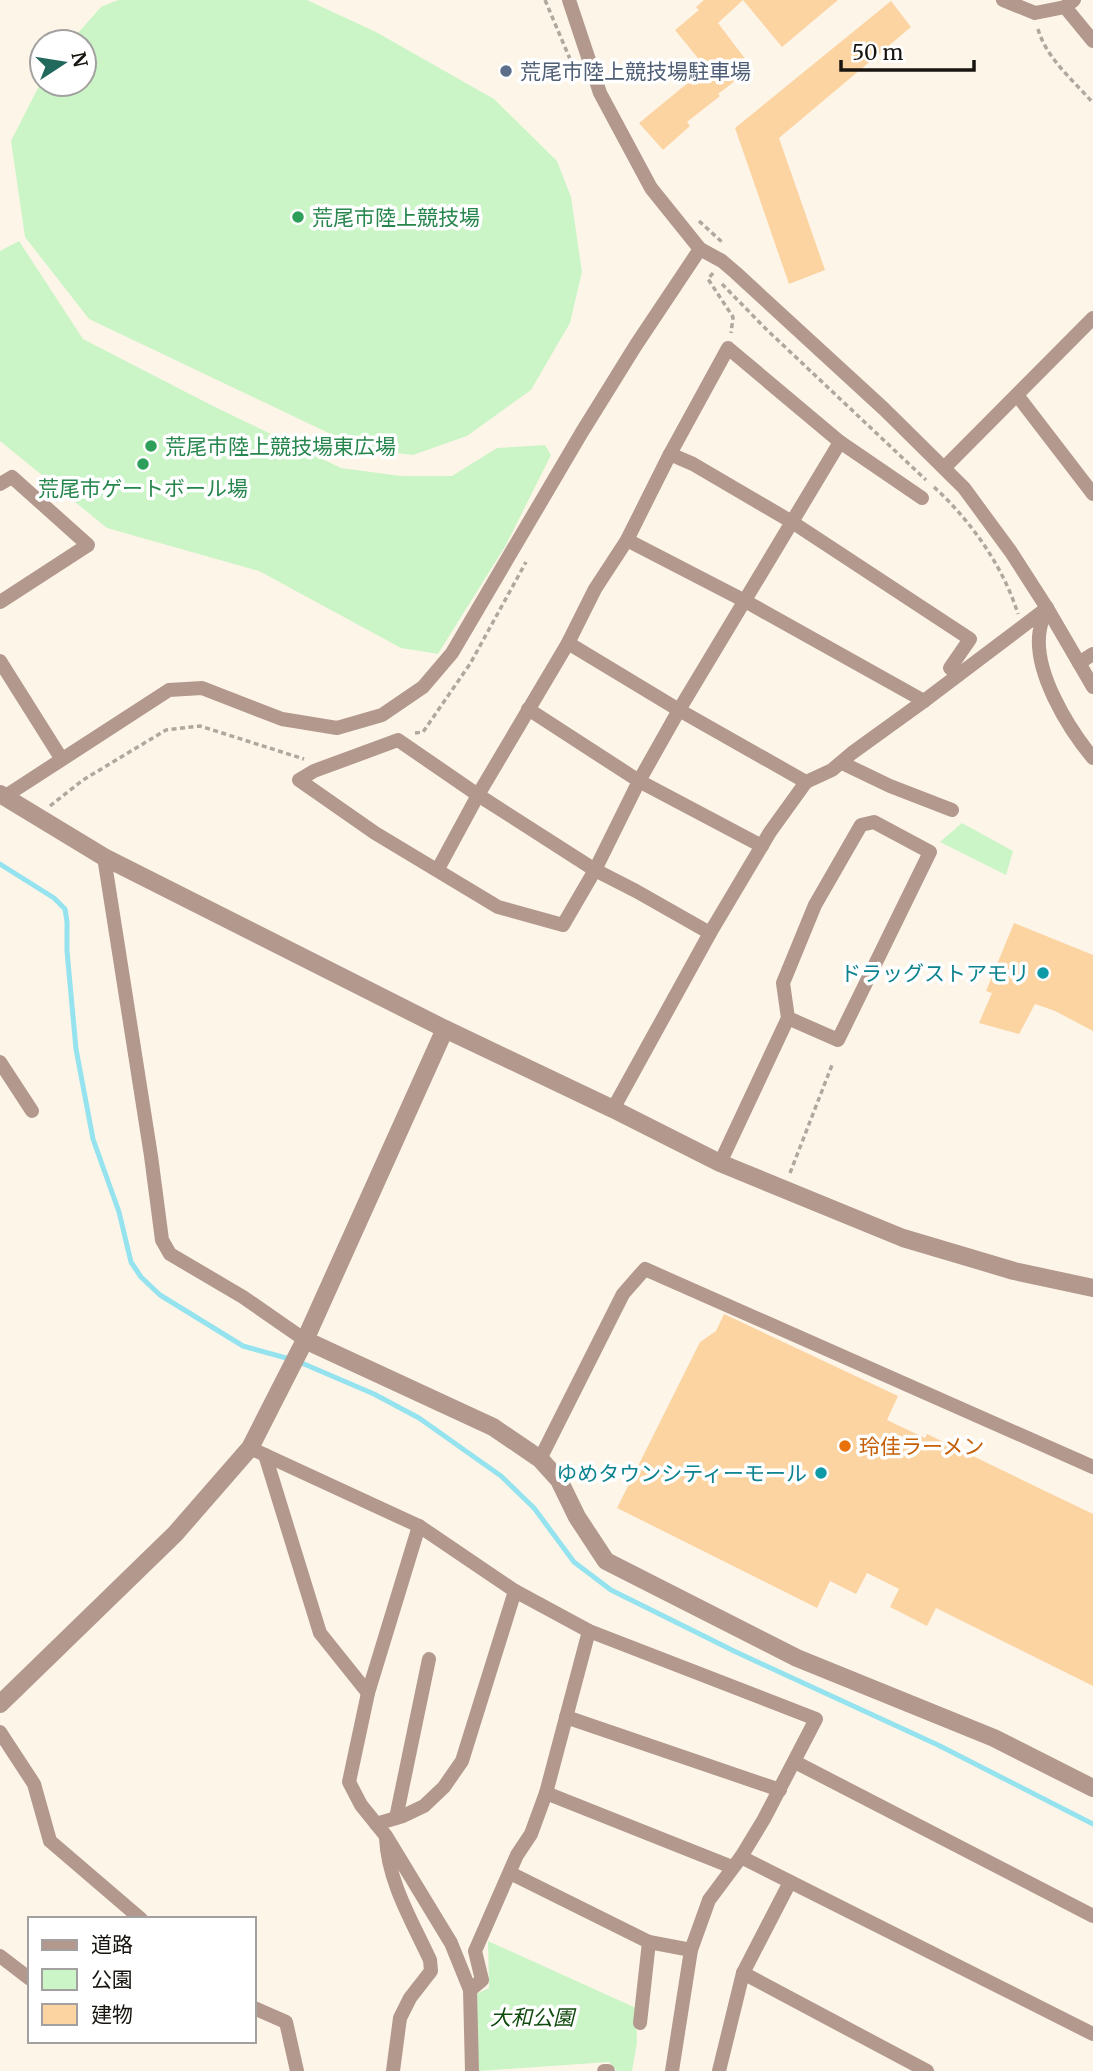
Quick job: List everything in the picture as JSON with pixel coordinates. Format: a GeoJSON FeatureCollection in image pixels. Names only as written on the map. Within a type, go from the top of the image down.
{"type":"FeatureCollection","features":[{"type":"Feature","properties":{"kind":"street"},"geometry":{"type":"LineString","coordinates":[[569,0],[600,93],[621,135],[652,188],[698,252],[722,261],[884,409],[964,488],[1047,608],[1093,687]]}},
{"type":"Feature","properties":{"kind":"street"},"geometry":{"type":"LineString","coordinates":[[1003,0],[1035,13],[1069,4],[1093,41]]}},
{"type":"Feature","properties":{"kind":"street"},"geometry":{"type":"LineString","coordinates":[[698,252],[582,432],[452,653],[423,687],[383,715],[337,728],[282,719],[202,688],[169,690],[2,795],[104,857],[445,1029],[720,1163],[903,1238],[1014,1271],[1093,1288]]}},
{"type":"Feature","properties":{"kind":"street"},"geometry":{"type":"LineString","coordinates":[[944,467],[1017,394],[1090,328]]}},
{"type":"Feature","properties":{"kind":"street"},"geometry":{"type":"LineString","coordinates":[[438,869],[478,795],[568,643],[595,589],[627,540],[728,348],[840,442],[922,498]]}},
{"type":"Feature","properties":{"kind":"street"},"geometry":{"type":"LineString","coordinates":[[1017,394],[1093,495]]}},
{"type":"Feature","properties":{"kind":"street"},"geometry":{"type":"LineString","coordinates":[[710,933],[595,870],[398,740],[314,771],[299,780],[375,833],[498,907],[563,925],[595,870],[639,781],[679,710],[840,442]]}},
{"type":"Feature","properties":{"kind":"street"},"geometry":{"type":"LineString","coordinates":[[670,454],[693,464],[792,522],[971,639],[950,667],[958,675]]}},
{"type":"Feature","properties":{"kind":"street"},"geometry":{"type":"LineString","coordinates":[[0,484],[12,477],[88,545],[0,602]]}},
{"type":"Feature","properties":{"kind":"street"},"geometry":{"type":"LineString","coordinates":[[627,540],[745,601],[924,701]]}},
{"type":"Feature","properties":{"kind":"street"},"geometry":{"type":"LineString","coordinates":[[613,1109],[710,933],[770,832],[806,782],[842,763],[1047,608]]}},
{"type":"Feature","properties":{"kind":"street"},"geometry":{"type":"LineString","coordinates":[[1047,608],[1040,630],[1040,652],[1046,680],[1060,710],[1093,758]]}},
{"type":"Feature","properties":{"kind":"street"},"geometry":{"type":"LineString","coordinates":[[568,643],[806,782]]}},
{"type":"Feature","properties":{"kind":"street"},"geometry":{"type":"LineString","coordinates":[[1079,663],[1093,654]]}},
{"type":"Feature","properties":{"kind":"street"},"geometry":{"type":"LineString","coordinates":[[0,661],[61,758]]}},
{"type":"Feature","properties":{"kind":"street"},"geometry":{"type":"LineString","coordinates":[[528,709],[639,781],[762,846]]}},
{"type":"Feature","properties":{"kind":"street"},"geometry":{"type":"LineString","coordinates":[[842,763],[890,786],[952,810]]}},
{"type":"Feature","properties":{"kind":"street"},"geometry":{"type":"LineString","coordinates":[[720,1163],[788,1018],[783,983],[816,905],[861,825],[874,822],[930,852],[838,1041],[788,1018]]}},
{"type":"Feature","properties":{"kind":"street"},"geometry":{"type":"LineString","coordinates":[[104,857],[162,1240],[170,1254],[243,1297],[303,1343],[493,1427],[540,1459],[559,1480],[577,1517],[606,1561],[797,1658],[994,1738],[1093,1788]]}},
{"type":"Feature","properties":{"kind":"street"},"geometry":{"type":"LineString","coordinates":[[0,1704],[258,1451],[270,1406],[303,1343],[445,1029]]}},
{"type":"Feature","properties":{"kind":"street"},"geometry":{"type":"LineString","coordinates":[[0,1062],[32,1111]]}},
{"type":"Feature","properties":{"kind":"street"},"geometry":{"type":"LineString","coordinates":[[540,1459],[623,1294],[645,1269],[1093,1467]]}},
{"type":"Feature","properties":{"kind":"street"},"geometry":{"type":"LineString","coordinates":[[258,1451],[419,1526],[514,1591],[589,1631],[816,1718],[780,1790],[709,1900],[691,1950],[672,2071]]}},
{"type":"Feature","properties":{"kind":"street"},"geometry":{"type":"LineString","coordinates":[[258,1451],[320,1633],[368,1693]]}},
{"type":"Feature","properties":{"kind":"street"},"geometry":{"type":"LineString","coordinates":[[419,1526],[368,1693],[349,1782],[360,1805],[386,1836],[451,1943],[470,1990],[472,2071]]}},
{"type":"Feature","properties":{"kind":"street"},"geometry":{"type":"LineString","coordinates":[[376,1824],[424,1806],[444,1787],[462,1761],[514,1591]]}},
{"type":"Feature","properties":{"kind":"street"},"geometry":{"type":"LineString","coordinates":[[470,1990],[482,1980],[475,1951],[517,1855],[531,1835],[546,1793],[589,1631]]}},
{"type":"Feature","properties":{"kind":"street"},"geometry":{"type":"LineString","coordinates":[[396,1818],[429,1659]]}},
{"type":"Feature","properties":{"kind":"street"},"geometry":{"type":"LineString","coordinates":[[566,1717],[780,1790]]}},
{"type":"Feature","properties":{"kind":"street"},"geometry":{"type":"LineString","coordinates":[[0,1732],[34,1784],[50,1842],[139,1917]]}},
{"type":"Feature","properties":{"kind":"street"},"geometry":{"type":"LineString","coordinates":[[795,1762],[1093,1916]]}},
{"type":"Feature","properties":{"kind":"street"},"geometry":{"type":"LineString","coordinates":[[546,1793],[790,1882],[1093,2034]]}},
{"type":"Feature","properties":{"kind":"street"},"geometry":{"type":"LineString","coordinates":[[386,1836],[392,1877],[430,1960],[431,1971],[410,1998],[400,2018],[393,2071]]}},
{"type":"Feature","properties":{"kind":"street"},"geometry":{"type":"LineString","coordinates":[[510,1873],[649,1942],[691,1950]]}},
{"type":"Feature","properties":{"kind":"street"},"geometry":{"type":"LineString","coordinates":[[719,2071],[743,1973],[790,1882]]}},
{"type":"Feature","properties":{"kind":"street"},"geometry":{"type":"LineString","coordinates":[[640,2023],[649,1942]]}},
{"type":"Feature","properties":{"kind":"street"},"geometry":{"type":"LineString","coordinates":[[0,1956],[28,1977]]}},
{"type":"Feature","properties":{"kind":"street"},"geometry":{"type":"LineString","coordinates":[[743,1973],[927,2071]]}},
{"type":"Feature","properties":{"kind":"street"},"geometry":{"type":"LineString","coordinates":[[256,2009],[286,2022],[297,2071]]}},
{"type":"Feature","properties":{"kind":"path"},"geometry":{"type":"LineString","coordinates":[[1035,13],[1038,33],[1049,52],[1093,103]]}},
{"type":"Feature","properties":{"kind":"path"},"geometry":{"type":"LineString","coordinates":[[698,252],[712,273],[766,329],[952,503],[988,552],[1010,590],[1019,617]]}},
{"type":"Feature","properties":{"kind":"path"},"geometry":{"type":"LineString","coordinates":[[722,261],[708,279],[733,317],[728,348]]}},
{"type":"Feature","properties":{"kind":"path"},"geometry":{"type":"LineString","coordinates":[[789,1175],[832,1065]]}},
{"type":"Feature","properties":{"kind":"green space","name":"荒尾市陸上競技場"},"geometry":{"type":"Polygon","coordinates":[[[118,0],[307,0],[376,32],[494,99],[557,161],[571,197],[582,272],[570,323],[531,390],[467,436],[413,455],[362,449],[89,319],[25,237],[11,141],[33,98],[98,98],[98,28],[82,28],[101,7],[118,0]]]}},
{"type":"Feature","properties":{"kind":"green space","name":"荒尾市陸上競技場東広場"},"geometry":{"type":"Polygon","coordinates":[[[19,241],[83,339],[341,468],[401,476],[452,476],[497,448],[545,445],[551,455],[506,545],[438,654],[401,648],[259,571],[107,528],[0,441],[0,251],[19,241]]]}},
{"type":"Feature","properties":{"kind":"green space"},"geometry":{"type":"Polygon","coordinates":[[[962,823],[1013,851],[1006,875],[940,842],[962,823]]]}},
{"type":"Feature","properties":{"kind":"green space","name":"大和公園"},"geometry":{"type":"Polygon","coordinates":[[[488,1941],[636,2008],[637,2043],[632,2071],[617,2071],[609,2062],[479,2071],[474,1995],[489,1988],[488,1941]]]}},
{"type":"Feature","properties":{"kind":"building"},"geometry":{"type":"Polygon","coordinates":[[[704,0],[743,0],[718,23],[752,68],[687,122],[690,126],[663,150],[639,123],[706,68],[675,30],[699,10],[696,7],[704,0]]]}},
{"type":"Feature","properties":{"kind":"building"},"geometry":{"type":"Polygon","coordinates":[[[743,0],[838,0],[782,47],[743,0]]]}},
{"type":"Feature","properties":{"kind":"building"},"geometry":{"type":"Polygon","coordinates":[[[891,1],[911,27],[779,138],[825,270],[789,284],[735,128],[891,1]]]}},
{"type":"Feature","properties":{"kind":"building","name":"ドラッグストアモリ"},"geometry":{"type":"Polygon","coordinates":[[[1014,923],[1093,955],[1093,1031],[1035,1004],[1019,1034],[979,1023],[992,993],[986,991],[1014,923]]]}},
{"type":"Feature","properties":{"kind":"building","name":"ゆめタウンシティーモール"},"geometry":{"type":"Polygon","coordinates":[[[724,1314],[898,1396],[887,1420],[925,1438],[927,1434],[1093,1514],[1093,1686],[936,1608],[927,1626],[890,1607],[899,1589],[867,1573],[856,1594],[830,1581],[817,1608],[617,1508],[700,1342],[716,1331],[724,1314]]]}},
{"type":"Feature","properties":{"kind":"waterway"},"geometry":{"type":"LineString","coordinates":[[0,864],[54,898],[65,909],[76,1049],[93,1139],[119,1212],[131,1262],[141,1277],[160,1295],[243,1346],[297,1361],[374,1394],[419,1418],[501,1476],[534,1508],[574,1562],[611,1590],[736,1652],[938,1745],[1093,1824]]}},
{"type":"Feature","properties":{"kind":"place","name":"荒尾市陸上競技場駐車場"},"geometry":{"type":"Point","coordinates":[506,71]}},
{"type":"Feature","properties":{"kind":"place","name":"荒尾市陸上競技場"},"geometry":{"type":"Point","coordinates":[298,217]}},
{"type":"Feature","properties":{"kind":"place","name":"荒尾市陸上競技場東広場"},"geometry":{"type":"Point","coordinates":[151,446]}},
{"type":"Feature","properties":{"kind":"place","name":"荒尾市ゲートボール場"},"geometry":{"type":"Point","coordinates":[143,464]}},
{"type":"Feature","properties":{"kind":"place","name":"ドラッグストアモリ"},"geometry":{"type":"Point","coordinates":[1043,973]}},
{"type":"Feature","properties":{"kind":"place","name":"玲佳ラーメン"},"geometry":{"type":"Point","coordinates":[845,1446]}},
{"type":"Feature","properties":{"kind":"place","name":"ゆめタウンシティーモール"},"geometry":{"type":"Point","coordinates":[821,1473]}}]}
